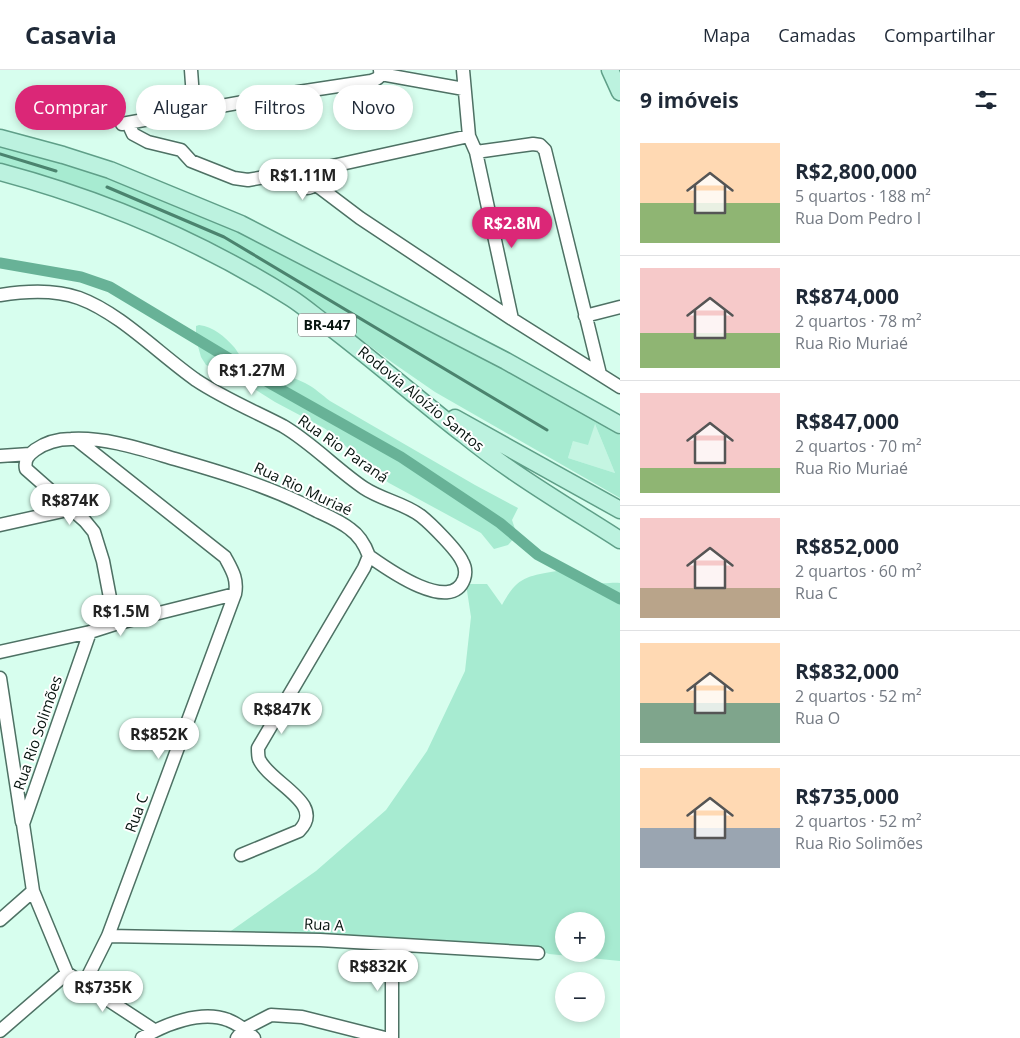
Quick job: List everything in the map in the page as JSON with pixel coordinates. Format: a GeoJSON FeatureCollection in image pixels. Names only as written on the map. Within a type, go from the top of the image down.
{"type":"FeatureCollection","features":[{"type":"Feature","properties":{"kind":"main road"},"geometry":{"type":"LineString","coordinates":[[610,70],[620,92]]}},
{"type":"Feature","properties":{"kind":"main road"},"geometry":{"type":"LineString","coordinates":[[0,138],[110,170],[241,224],[506,361],[620,425]]}},
{"type":"Feature","properties":{"kind":"main road","name":"Rodovia Aloízio Santos"},"geometry":{"type":"LineString","coordinates":[[0,172],[51,186],[119,211],[236,266],[292,299],[350,342],[465,436],[520,476],[620,540]]}},
{"type":"Feature","properties":{"kind":"main road"},"geometry":{"type":"LineString","coordinates":[[414,395],[620,510]]}},
{"type":"Feature","properties":{"kind":"street"},"geometry":{"type":"LineString","coordinates":[[191,70],[192,85]]}},
{"type":"Feature","properties":{"kind":"street"},"geometry":{"type":"LineString","coordinates":[[463,70],[469,136],[476,152],[512,319]]}},
{"type":"Feature","properties":{"kind":"street"},"geometry":{"type":"LineString","coordinates":[[226,105],[371,81],[377,79],[381,72],[464,89]]}},
{"type":"Feature","properties":{"kind":"street"},"geometry":{"type":"LineString","coordinates":[[136,122],[125,124],[133,134],[148,142],[181,150],[190,161],[234,178],[248,180],[300,171],[304,168],[314,170],[469,136]]}},
{"type":"Feature","properties":{"kind":"street"},"geometry":{"type":"LineString","coordinates":[[476,152],[533,144],[540,145],[545,150],[600,374]]}},
{"type":"Feature","properties":{"kind":"street"},"geometry":{"type":"LineString","coordinates":[[300,171],[297,176],[298,181],[301,186],[306,188],[311,187],[317,180],[317,174],[314,170]]}},
{"type":"Feature","properties":{"kind":"street"},"geometry":{"type":"LineString","coordinates":[[315,184],[360,218],[512,319],[620,387]]}},
{"type":"Feature","properties":{"kind":"street","name":"Rua Rio Paraná"},"geometry":{"type":"LineString","coordinates":[[0,295],[54,292],[77,297],[97,306],[197,381],[283,427],[308,443],[365,488],[412,510],[423,518],[458,554],[463,562],[465,577],[457,588],[448,592],[440,592],[406,581],[369,556]]}},
{"type":"Feature","properties":{"kind":"street"},"geometry":{"type":"LineString","coordinates":[[585,316],[620,307]]}},
{"type":"Feature","properties":{"kind":"street"},"geometry":{"type":"LineString","coordinates":[[0,652],[90,632],[235,594],[236,580],[232,568],[224,557],[76,439]]}},
{"type":"Feature","properties":{"kind":"street","name":"Rua Rio Muriaé"},"geometry":{"type":"LineString","coordinates":[[30,454],[40,446],[54,441],[96,440],[134,447],[237,476],[296,500],[351,529],[364,543],[369,556]]}},
{"type":"Feature","properties":{"kind":"street"},"geometry":{"type":"LineString","coordinates":[[0,456],[30,454]]}},
{"type":"Feature","properties":{"kind":"street"},"geometry":{"type":"LineString","coordinates":[[30,454],[26,458],[26,469],[85,521],[94,532],[103,561],[115,624]]}},
{"type":"Feature","properties":{"kind":"street"},"geometry":{"type":"LineString","coordinates":[[0,525],[72,509]]}},
{"type":"Feature","properties":{"kind":"street"},"geometry":{"type":"LineString","coordinates":[[241,855],[299,831],[305,825],[308,817],[302,803],[264,766],[258,758],[258,748],[364,568],[369,556]]}},
{"type":"Feature","properties":{"kind":"street","name":"Rua C"},"geometry":{"type":"LineString","coordinates":[[84,984],[108,936],[235,594]]}},
{"type":"Feature","properties":{"kind":"street","name":"Rua Rio Solimões"},"geometry":{"type":"LineString","coordinates":[[67,973],[33,891],[23,824],[90,632]]}},
{"type":"Feature","properties":{"kind":"street"},"geometry":{"type":"LineString","coordinates":[[0,678],[23,824]]}},
{"type":"Feature","properties":{"kind":"street"},"geometry":{"type":"LineString","coordinates":[[0,920],[33,891]]}},
{"type":"Feature","properties":{"kind":"street","name":"Rua A"},"geometry":{"type":"LineString","coordinates":[[108,936],[320,940],[538,953]]}},
{"type":"Feature","properties":{"kind":"street"},"geometry":{"type":"LineString","coordinates":[[392,945],[392,1038]]}},
{"type":"Feature","properties":{"kind":"street"},"geometry":{"type":"LineString","coordinates":[[0,1032],[67,973],[154,1030]]}},
{"type":"Feature","properties":{"kind":"street"},"geometry":{"type":"LineString","coordinates":[[142,1038],[154,1030],[188,1019],[209,1016],[228,1020],[245,1035],[271,1015],[302,1018],[385,1038]]}},
{"type":"Feature","properties":{"kind":"shaded area"},"geometry":{"type":"Polygon","coordinates":[[[0,145],[48,157],[155,194],[264,243],[536,385],[620,435],[620,498],[435,392],[303,297],[206,240],[104,196],[0,164],[0,145]],[[595,424],[588,445],[573,441],[568,458],[615,473],[595,424]]]}},
{"type":"Feature","properties":{"kind":"shaded area"},"geometry":{"type":"Polygon","coordinates":[[[199,325],[218,333],[248,361],[309,385],[330,401],[518,508],[512,520],[517,535],[508,545],[494,549],[481,533],[389,483],[364,464],[324,428],[275,402],[232,375],[206,365],[201,357],[196,339],[196,326],[199,325]]]}},
{"type":"Feature","properties":{"kind":"shaded area"},"geometry":{"type":"Polygon","coordinates":[[[595,424],[615,473],[568,458],[573,441],[595,424]]]}},
{"type":"Feature","properties":{"kind":"shaded area"},"geometry":{"type":"Polygon","coordinates":[[[557,571],[594,583],[620,583],[620,961],[605,960],[605,912],[555,912],[555,955],[528,946],[228,933],[316,871],[386,810],[427,751],[465,671],[471,617],[466,584],[487,584],[502,605],[518,583],[530,577],[557,571]]]}},
{"type":"Feature","properties":{"kind":"waterway"},"geometry":{"type":"LineString","coordinates":[[0,154],[56,171]]}},
{"type":"Feature","properties":{"kind":"waterway"},"geometry":{"type":"LineString","coordinates":[[107,187],[224,237],[547,430]]}},
{"type":"Feature","properties":{"kind":"waterway"},"geometry":{"type":"LineString","coordinates":[[0,263],[81,277],[110,287],[273,385],[401,457],[500,523],[538,555],[620,599]]}}]}
